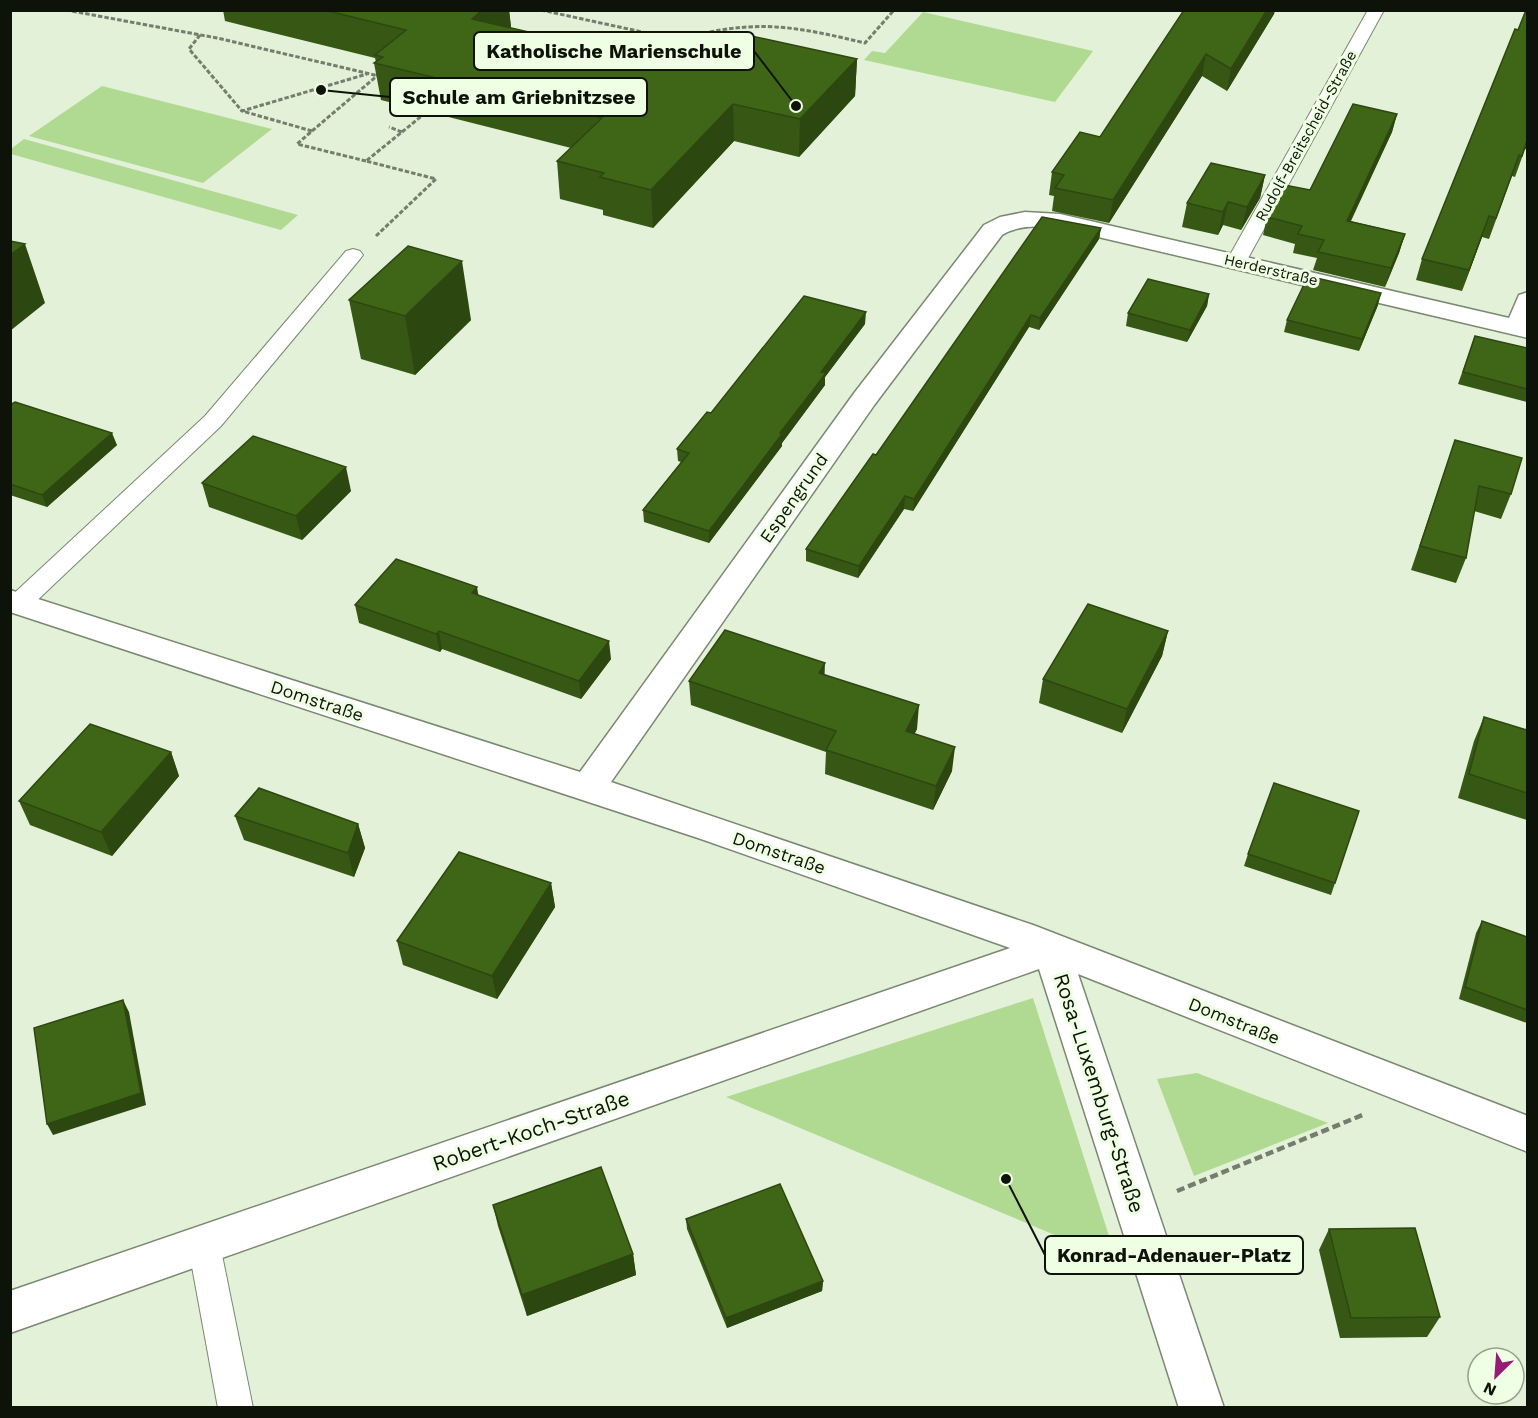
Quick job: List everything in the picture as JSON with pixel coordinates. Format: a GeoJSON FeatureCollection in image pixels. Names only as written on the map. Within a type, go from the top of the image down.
{"type":"FeatureCollection","features":[{"type":"Feature","properties":{"kind":"street","name":"Herderstraße"},"geometry":{"type":"LineString","coordinates":[[1013,220],[1036,218],[1060,221],[1523,329]]}},
{"type":"Feature","properties":{"kind":"street","name":"Espengrund"},"geometry":{"type":"LineString","coordinates":[[588,788],[865,398],[993,230],[1013,220]]}},
{"type":"Feature","properties":{"kind":"street"},"geometry":{"type":"LineString","coordinates":[[1523,329],[1527,300]]}},
{"type":"Feature","properties":{"kind":"street","name":"Domstraße"},"geometry":{"type":"LineString","coordinates":[[14,602],[588,788],[949,910],[1416,1093],[1527,1134]]}},
{"type":"Feature","properties":{"kind":"street","name":"Rosa-Luxemburg-Straße"},"geometry":{"type":"LineString","coordinates":[[1052,949],[1202,1407]]}},
{"type":"Feature","properties":{"kind":"street","name":"Robert-Koch-Straße"},"geometry":{"type":"LineString","coordinates":[[10,1312],[1052,949]]}},
{"type":"Feature","properties":{"kind":"lane","name":"Rudolf-Breitscheid-Straße"},"geometry":{"type":"LineString","coordinates":[[1236,261],[1376,10]]}},
{"type":"Feature","properties":{"kind":"lane","name":"Domstraße"},"geometry":{"type":"LineString","coordinates":[[14,602],[213,421],[353,255]]}},
{"type":"Feature","properties":{"kind":"lane"},"geometry":{"type":"LineString","coordinates":[[204,1245],[236,1407]]}},
{"type":"Feature","properties":{"kind":"path"},"geometry":{"type":"LineString","coordinates":[[66,10],[200,35],[385,78]]}},
{"type":"Feature","properties":{"kind":"path"},"geometry":{"type":"LineString","coordinates":[[541,10],[679,40],[723,27],[751,23],[788,26],[865,43],[894,10]]}},
{"type":"Feature","properties":{"kind":"path"},"geometry":{"type":"LineString","coordinates":[[200,35],[189,49],[244,114],[312,131]]}},
{"type":"Feature","properties":{"kind":"path"},"geometry":{"type":"LineString","coordinates":[[353,255],[389,225],[436,179],[297,144],[386,69]]}},
{"type":"Feature","properties":{"kind":"path"},"geometry":{"type":"LineString","coordinates":[[242,111],[368,74]]}},
{"type":"Feature","properties":{"kind":"path"},"geometry":{"type":"LineString","coordinates":[[366,161],[436,105]]}},
{"type":"Feature","properties":{"kind":"path"},"geometry":{"type":"LineString","coordinates":[[389,127],[402,132]]}},
{"type":"Feature","properties":{"kind":"path"},"geometry":{"type":"LineString","coordinates":[[1138,1208],[1416,1093]]}},
{"type":"Feature","properties":{"kind":"green space"},"geometry":{"type":"Polygon","coordinates":[[[923,12],[1093,51],[1055,102],[864,60],[872,51],[885,53],[923,12]]]}},
{"type":"Feature","properties":{"kind":"green space"},"geometry":{"type":"Polygon","coordinates":[[[102,86],[272,129],[203,183],[29,136],[102,86]]]}},
{"type":"Feature","properties":{"kind":"green space"},"geometry":{"type":"Polygon","coordinates":[[[24,139],[298,215],[281,230],[11,154],[11,149],[24,139]]]}},
{"type":"Feature","properties":{"kind":"green space"},"geometry":{"type":"Polygon","coordinates":[[[1033,998],[1117,1261],[726,1097],[1033,998]]]}},
{"type":"Feature","properties":{"kind":"green space"},"geometry":{"type":"Polygon","coordinates":[[[1197,1073],[1328,1123],[1194,1176],[1157,1079],[1197,1073]]]}},
{"type":"Feature","properties":{"kind":"building"},"geometry":{"type":"Polygon","coordinates":[[[324,10],[482,10],[472,19],[659,62],[692,32],[739,42],[747,35],[857,59],[800,119],[733,104],[651,190],[600,177],[604,173],[557,161],[602,118],[374,63],[383,57],[375,55],[406,30],[324,10]]]}},
{"type":"Feature","properties":{"kind":"building"},"geometry":{"type":"Polygon","coordinates":[[[1184,10],[1267,10],[1231,69],[1206,54],[1113,200],[1055,188],[1064,175],[1052,172],[1080,132],[1100,137],[1184,10]]]}},
{"type":"Feature","properties":{"kind":"building"},"geometry":{"type":"Polygon","coordinates":[[[1526,10],[1527,140],[1522,156],[1519,155],[1496,218],[1489,216],[1469,270],[1422,259],[1515,29],[1518,30],[1526,10]]]}},
{"type":"Feature","properties":{"kind":"building"},"geometry":{"type":"Polygon","coordinates":[[[1353,104],[1397,114],[1347,221],[1405,234],[1391,268],[1318,252],[1324,240],[1298,234],[1302,226],[1267,217],[1285,185],[1310,190],[1353,104]]]}},
{"type":"Feature","properties":{"kind":"building"},"geometry":{"type":"Polygon","coordinates":[[[1211,163],[1265,175],[1247,207],[1228,202],[1223,212],[1187,203],[1211,163]]]}},
{"type":"Feature","properties":{"kind":"building"},"geometry":{"type":"Polygon","coordinates":[[[1042,217],[1101,228],[1040,318],[1031,315],[914,499],[905,496],[859,566],[806,549],[873,454],[876,455],[1042,217]]]}},
{"type":"Feature","properties":{"kind":"building"},"geometry":{"type":"Polygon","coordinates":[[[10,241],[25,244],[10,255],[10,241]]]}},
{"type":"Feature","properties":{"kind":"building"},"geometry":{"type":"Polygon","coordinates":[[[408,246],[462,261],[405,316],[349,300],[408,246]]]}},
{"type":"Feature","properties":{"kind":"building"},"geometry":{"type":"Polygon","coordinates":[[[1308,276],[1381,293],[1362,339],[1287,320],[1308,276]]]}},
{"type":"Feature","properties":{"kind":"building"},"geometry":{"type":"Polygon","coordinates":[[[1148,279],[1209,294],[1190,330],[1128,313],[1148,279]]]}},
{"type":"Feature","properties":{"kind":"building"},"geometry":{"type":"Polygon","coordinates":[[[804,296],[866,312],[821,372],[826,373],[780,433],[782,434],[709,531],[643,510],[689,453],[677,449],[707,412],[711,413],[804,296]]]}},
{"type":"Feature","properties":{"kind":"building"},"geometry":{"type":"Polygon","coordinates":[[[1475,336],[1527,348],[1527,389],[1463,372],[1475,336]]]}},
{"type":"Feature","properties":{"kind":"building"},"geometry":{"type":"Polygon","coordinates":[[[15,402],[112,433],[42,495],[10,484],[10,405],[15,402]]]}},
{"type":"Feature","properties":{"kind":"building"},"geometry":{"type":"Polygon","coordinates":[[[253,436],[346,467],[296,516],[202,483],[253,436]]]}},
{"type":"Feature","properties":{"kind":"building"},"geometry":{"type":"Polygon","coordinates":[[[1455,440],[1522,458],[1511,494],[1479,486],[1466,558],[1420,546],[1455,440]]]}},
{"type":"Feature","properties":{"kind":"building"},"geometry":{"type":"Polygon","coordinates":[[[396,559],[477,587],[472,593],[609,641],[579,681],[439,631],[436,634],[355,605],[396,559]]]}},
{"type":"Feature","properties":{"kind":"building"},"geometry":{"type":"Polygon","coordinates":[[[1088,604],[1168,631],[1127,709],[1043,679],[1088,604]]]}},
{"type":"Feature","properties":{"kind":"building"},"geometry":{"type":"Polygon","coordinates":[[[725,630],[825,663],[819,673],[919,705],[906,731],[955,747],[936,786],[826,750],[836,731],[689,681],[725,630]]]}},
{"type":"Feature","properties":{"kind":"building"},"geometry":{"type":"Polygon","coordinates":[[[1484,717],[1527,730],[1527,793],[1469,774],[1484,717]]]}},
{"type":"Feature","properties":{"kind":"building"},"geometry":{"type":"Polygon","coordinates":[[[90,724],[171,752],[101,832],[19,801],[90,724]]]}},
{"type":"Feature","properties":{"kind":"building"},"geometry":{"type":"Polygon","coordinates":[[[1274,783],[1359,811],[1335,883],[1248,854],[1274,783]]]}},
{"type":"Feature","properties":{"kind":"building"},"geometry":{"type":"Polygon","coordinates":[[[259,788],[358,824],[348,853],[235,816],[259,788]]]}},
{"type":"Feature","properties":{"kind":"building"},"geometry":{"type":"Polygon","coordinates":[[[459,852],[551,883],[492,976],[397,941],[459,852]]]}},
{"type":"Feature","properties":{"kind":"building"},"geometry":{"type":"Polygon","coordinates":[[[1482,921],[1527,937],[1527,1010],[1465,987],[1482,921]]]}},
{"type":"Feature","properties":{"kind":"building"},"geometry":{"type":"Polygon","coordinates":[[[123,1000],[141,1093],[47,1124],[34,1028],[123,1000]]]}},
{"type":"Feature","properties":{"kind":"building"},"geometry":{"type":"Polygon","coordinates":[[[601,1167],[633,1254],[522,1295],[493,1205],[601,1167]]]}},
{"type":"Feature","properties":{"kind":"building"},"geometry":{"type":"Polygon","coordinates":[[[780,1184],[823,1281],[726,1318],[686,1219],[780,1184]]]}},
{"type":"Feature","properties":{"kind":"building"},"geometry":{"type":"Polygon","coordinates":[[[1415,1228],[1440,1317],[1351,1318],[1329,1229],[1415,1228]]]}},
{"type":"Feature","properties":{"kind":"place","name":"Schule am Griebnitzsee"},"geometry":{"type":"Point","coordinates":[321,90]}},
{"type":"Feature","properties":{"kind":"place","name":"Katholische Marienschule"},"geometry":{"type":"Point","coordinates":[796,106]}},
{"type":"Feature","properties":{"kind":"place","name":"Konrad-Adenauer-Platz"},"geometry":{"type":"Point","coordinates":[1006,1179]}}]}
